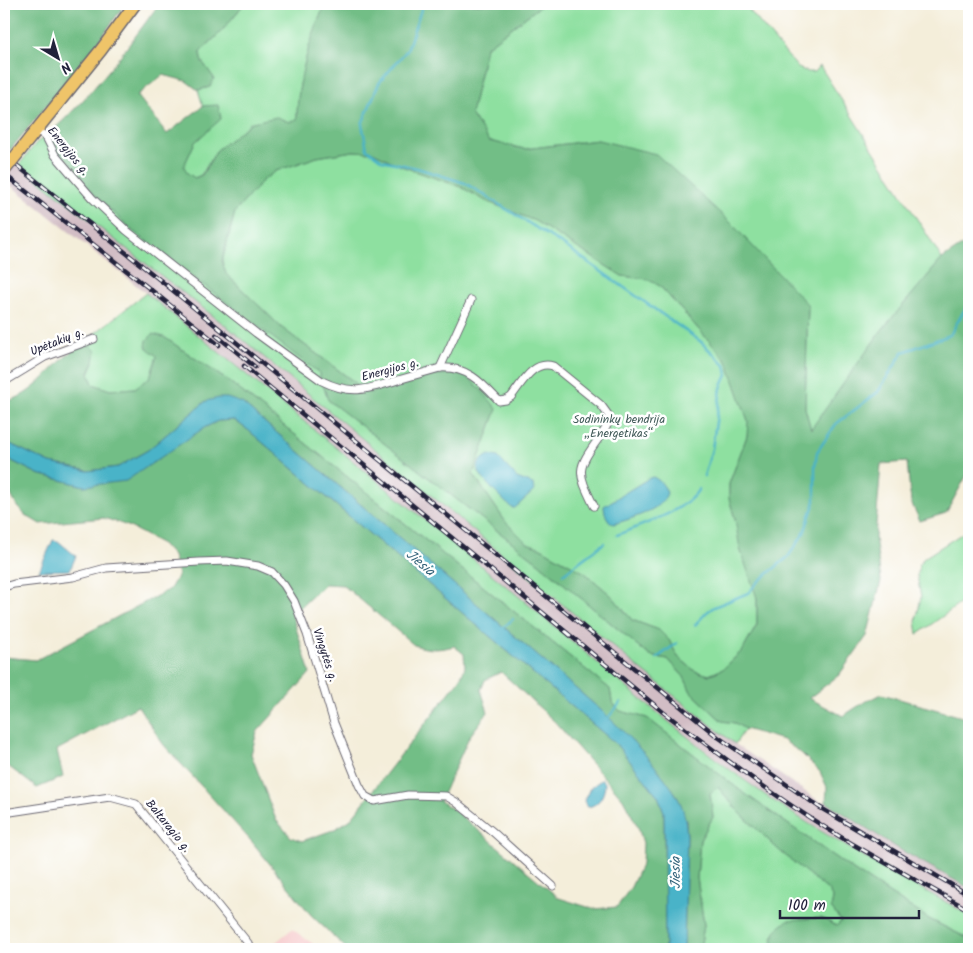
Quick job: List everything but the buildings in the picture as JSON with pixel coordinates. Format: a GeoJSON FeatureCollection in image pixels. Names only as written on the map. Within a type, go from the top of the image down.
{"type":"FeatureCollection","features":[{"type":"Feature","properties":{"kind":"main road"},"geometry":{"type":"LineString","coordinates":[[4,171],[134,4]]}},
{"type":"Feature","properties":{"kind":"street","name":"Energijos g."},"geometry":{"type":"LineString","coordinates":[[34,134],[46,137],[56,155],[86,191],[126,230],[256,333],[322,381],[341,389],[360,390],[376,388],[440,368],[449,368],[470,374],[499,401],[511,397],[537,366],[547,364],[553,366],[601,406],[609,416],[606,429],[582,465],[582,482],[594,506]]}},
{"type":"Feature","properties":{"kind":"street"},"geometry":{"type":"LineString","coordinates":[[440,368],[471,300]]}},
{"type":"Feature","properties":{"kind":"street","name":"Upėtakių g."},"geometry":{"type":"LineString","coordinates":[[4,382],[45,357],[94,339]]}},
{"type":"Feature","properties":{"kind":"street","name":"Vingytės g."},"geometry":{"type":"LineString","coordinates":[[4,587],[14,584],[73,577],[106,568],[199,562],[227,561],[258,566],[272,572],[284,585],[294,601],[307,634],[334,723],[365,796],[374,800],[408,795],[446,796],[493,832],[553,886]]}},
{"type":"Feature","properties":{"kind":"street","name":"Baltaragio g."},"geometry":{"type":"LineString","coordinates":[[4,814],[110,797],[136,804],[249,946]]}},
{"type":"Feature","properties":{"kind":"shaded area"},"geometry":{"type":"Polygon","coordinates":[[[4,152],[230,329],[638,667],[735,744],[822,803],[826,802],[899,849],[969,888],[969,915],[862,856],[769,798],[671,724],[339,450],[4,180],[4,152]]]}},
{"type":"Feature","properties":{"kind":"shaded area"},"geometry":{"type":"Polygon","coordinates":[[[292,929],[320,949],[267,949],[292,929]]]}},
{"type":"Feature","properties":{"kind":"green space"},"geometry":{"type":"Polygon","coordinates":[[[4,4],[125,4],[93,49],[10,150],[4,144],[4,4]]]}},
{"type":"Feature","properties":{"kind":"green space"},"geometry":{"type":"Polygon","coordinates":[[[159,4],[244,4],[221,32],[200,52],[201,60],[214,78],[210,87],[198,90],[186,81],[163,75],[137,95],[167,134],[203,106],[218,105],[221,119],[195,142],[184,166],[187,173],[195,178],[202,175],[217,150],[252,122],[277,117],[289,122],[297,119],[299,89],[305,60],[325,4],[543,4],[486,47],[471,114],[489,141],[524,149],[598,140],[656,154],[731,223],[808,305],[805,408],[811,429],[881,331],[942,259],[969,241],[969,471],[946,513],[920,521],[911,502],[907,462],[881,464],[875,537],[881,581],[867,636],[839,675],[809,698],[843,716],[866,701],[882,694],[969,719],[969,888],[899,849],[826,802],[827,787],[820,772],[801,753],[783,740],[745,729],[735,723],[722,721],[691,692],[684,677],[668,659],[650,656],[539,563],[328,400],[319,373],[133,231],[96,196],[60,156],[57,145],[50,133],[94,87],[121,55],[159,4]],[[353,151],[317,157],[276,171],[263,180],[235,212],[222,261],[226,274],[282,328],[369,393],[417,379],[444,374],[464,376],[473,383],[497,409],[473,474],[505,521],[527,543],[541,548],[585,573],[612,596],[632,620],[659,630],[669,640],[678,657],[695,671],[709,675],[723,669],[743,650],[757,625],[757,598],[740,549],[729,498],[729,484],[747,436],[748,421],[727,361],[660,286],[647,279],[622,276],[535,221],[486,201],[461,187],[401,166],[373,152],[353,151]]]}},
{"type":"Feature","properties":{"kind":"green space"},"geometry":{"type":"Polygon","coordinates":[[[244,4],[325,4],[305,60],[299,89],[297,119],[289,122],[252,122],[217,150],[201,175],[194,178],[187,173],[184,166],[195,142],[221,118],[218,106],[203,106],[198,90],[210,87],[214,78],[201,60],[200,52],[221,32],[244,4]]]}},
{"type":"Feature","properties":{"kind":"green space"},"geometry":{"type":"Polygon","coordinates":[[[543,4],[744,4],[798,68],[808,72],[815,72],[820,66],[926,233],[942,259],[881,331],[811,430],[805,408],[808,305],[598,140],[524,149],[489,141],[471,114],[486,47],[543,4]]]}},
{"type":"Feature","properties":{"kind":"green space"},"geometry":{"type":"Polygon","coordinates":[[[50,133],[57,145],[60,156],[96,196],[133,231],[320,373],[328,400],[539,563],[650,656],[668,659],[684,677],[691,692],[722,721],[735,723],[745,729],[735,744],[638,667],[230,329],[19,165],[36,143],[50,133]]]}},
{"type":"Feature","properties":{"kind":"green space","name":"Sodininkų bendrija „Energetikas“"},"geometry":{"type":"Polygon","coordinates":[[[353,151],[373,152],[401,166],[461,187],[486,201],[535,221],[622,276],[647,279],[660,286],[727,361],[749,421],[747,436],[729,484],[729,498],[757,598],[757,625],[743,650],[723,669],[709,675],[695,671],[678,657],[669,640],[659,630],[632,620],[612,596],[585,573],[541,548],[527,543],[505,521],[473,474],[497,409],[456,373],[420,379],[369,393],[282,328],[226,274],[222,262],[235,212],[263,180],[276,171],[317,157],[353,151]]]}},
{"type":"Feature","properties":{"kind":"green space"},"geometry":{"type":"Polygon","coordinates":[[[146,293],[735,774],[817,829],[969,915],[969,939],[929,919],[853,870],[741,791],[647,718],[620,711],[612,702],[610,689],[231,383],[164,337],[150,377],[135,388],[110,390],[93,384],[89,373],[94,362],[76,348],[146,293]]]}},
{"type":"Feature","properties":{"kind":"green space"},"geometry":{"type":"Polygon","coordinates":[[[153,334],[164,337],[231,383],[610,689],[612,702],[620,711],[647,718],[741,791],[853,870],[929,919],[969,939],[969,949],[771,949],[775,931],[788,920],[821,918],[837,926],[841,921],[831,908],[833,899],[828,890],[781,852],[738,811],[718,787],[710,793],[713,817],[700,840],[697,878],[704,925],[700,949],[684,949],[686,819],[602,711],[242,403],[206,401],[148,450],[118,467],[88,471],[50,463],[4,441],[4,402],[25,394],[77,348],[90,345],[96,351],[89,373],[93,384],[110,390],[135,388],[150,377],[157,356],[146,347],[147,340],[153,334]]]}},
{"type":"Feature","properties":{"kind":"green space"},"geometry":{"type":"Polygon","coordinates":[[[234,420],[248,430],[616,744],[658,796],[664,812],[665,949],[347,949],[311,915],[253,843],[163,744],[138,706],[57,750],[63,777],[37,788],[4,763],[4,657],[36,660],[170,589],[178,575],[173,556],[162,544],[128,526],[104,518],[40,524],[25,515],[15,503],[4,481],[4,457],[38,474],[84,486],[218,421],[234,420]],[[325,584],[292,615],[310,673],[257,732],[251,754],[276,820],[291,837],[302,841],[333,830],[350,820],[460,679],[465,667],[464,654],[454,646],[434,649],[414,645],[343,585],[325,584]],[[501,672],[485,680],[481,690],[488,712],[469,737],[440,801],[453,809],[559,898],[594,909],[617,907],[631,887],[642,863],[643,843],[638,827],[623,799],[555,722],[501,672]]]}},
{"type":"Feature","properties":{"kind":"green space"},"geometry":{"type":"Polygon","coordinates":[[[969,529],[969,579],[965,583],[961,603],[918,634],[916,621],[921,597],[917,576],[919,565],[924,558],[969,529]]]}},
{"type":"Feature","properties":{"kind":"green space"},"geometry":{"type":"Polygon","coordinates":[[[718,787],[738,811],[781,852],[828,890],[833,899],[831,908],[841,921],[837,926],[821,918],[771,949],[700,949],[704,925],[697,878],[700,840],[713,817],[710,793],[718,787]]]}},
{"type":"Feature","properties":{"kind":"water","name":"Jiesia"},"geometry":{"type":"Polygon","coordinates":[[[227,398],[242,403],[602,711],[634,742],[674,791],[683,810],[687,836],[684,949],[665,949],[664,812],[658,796],[616,744],[248,430],[234,420],[218,421],[204,428],[126,481],[84,486],[38,474],[4,457],[4,441],[50,463],[88,471],[118,467],[148,450],[206,401],[227,398]]]}},
{"type":"Feature","properties":{"kind":"water"},"geometry":{"type":"Polygon","coordinates":[[[489,455],[498,457],[517,478],[533,484],[534,491],[515,508],[512,508],[498,495],[478,469],[481,460],[489,455]]]}},
{"type":"Feature","properties":{"kind":"water"},"geometry":{"type":"Polygon","coordinates":[[[653,477],[662,484],[667,493],[659,505],[628,520],[614,524],[609,521],[605,514],[604,506],[653,477]]]}},
{"type":"Feature","properties":{"kind":"water"},"geometry":{"type":"Polygon","coordinates":[[[53,540],[58,541],[76,556],[70,570],[39,571],[53,540]]]}},
{"type":"Feature","properties":{"kind":"water"},"geometry":{"type":"Polygon","coordinates":[[[601,780],[605,783],[602,795],[598,802],[587,807],[584,801],[590,788],[601,780]]]}},
{"type":"Feature","properties":{"kind":"waterway"},"geometry":{"type":"LineString","coordinates":[[423,4],[407,50],[379,83],[362,124],[367,149],[382,160],[417,168],[465,183],[565,246],[700,341],[725,365],[727,375],[721,388],[712,449],[704,476]]}},
{"type":"Feature","properties":{"kind":"waterway"},"geometry":{"type":"LineString","coordinates":[[695,625],[714,607],[748,593],[788,557],[804,533],[815,501],[817,452],[836,424],[878,392],[903,352],[950,335],[969,302]]}},
{"type":"Feature","properties":{"kind":"waterway"},"geometry":{"type":"LineString","coordinates":[[617,535],[674,511],[693,497],[699,489]]}},
{"type":"Feature","properties":{"kind":"waterway"},"geometry":{"type":"LineString","coordinates":[[563,574],[604,543]]}},
{"type":"Feature","properties":{"kind":"waterway"},"geometry":{"type":"LineString","coordinates":[[503,628],[513,619]]}},
{"type":"Feature","properties":{"kind":"waterway"},"geometry":{"type":"LineString","coordinates":[[657,658],[677,643]]}},
{"type":"Feature","properties":{"kind":"waterway"},"geometry":{"type":"LineString","coordinates":[[608,718],[621,702]]}},
{"type":"Feature","properties":{"kind":"railway"},"geometry":{"type":"LineString","coordinates":[[4,155],[165,284],[718,737],[819,807],[969,895]]}},
{"type":"Feature","properties":{"kind":"railway"},"geometry":{"type":"LineString","coordinates":[[4,174],[219,345]]}},
{"type":"Feature","properties":{"kind":"railway"},"geometry":{"type":"LineString","coordinates":[[216,335],[255,367]]}},
{"type":"Feature","properties":{"kind":"railway"},"geometry":{"type":"LineString","coordinates":[[244,366],[663,712],[752,778],[820,824],[969,910]]}}]}
